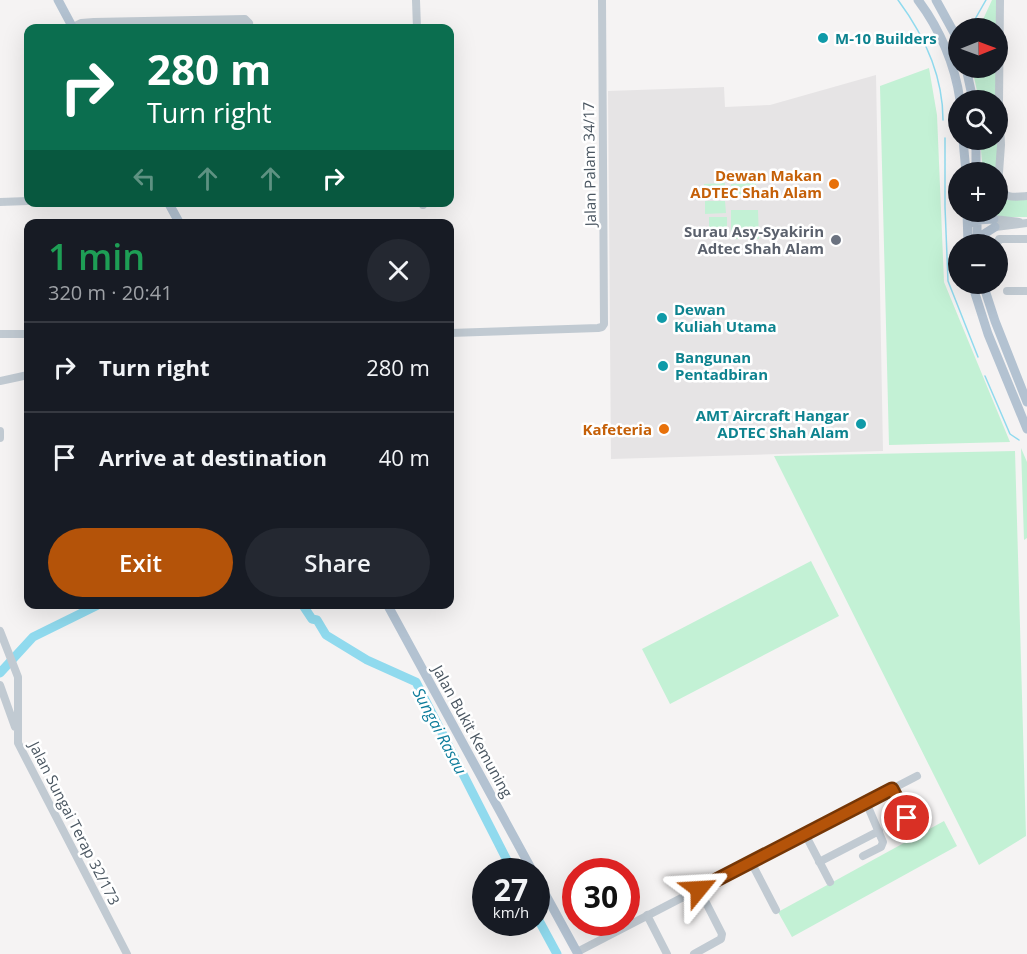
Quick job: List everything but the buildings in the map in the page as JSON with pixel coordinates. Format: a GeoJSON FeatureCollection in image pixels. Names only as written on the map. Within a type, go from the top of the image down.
{"type":"FeatureCollection","features":[{"type":"Feature","properties":{"kind":"main road"},"geometry":{"type":"LineString","coordinates":[[58,0],[71,24]]}},
{"type":"Feature","properties":{"kind":"main road"},"geometry":{"type":"LineString","coordinates":[[918,0],[937,28],[957,90]]}},
{"type":"Feature","properties":{"kind":"main road"},"geometry":{"type":"LineString","coordinates":[[936,0],[948,22]]}},
{"type":"Feature","properties":{"kind":"main road"},"geometry":{"type":"LineString","coordinates":[[989,222],[995,223]]}},
{"type":"Feature","properties":{"kind":"main road"},"geometry":{"type":"LineString","coordinates":[[989,222],[995,223]]}},
{"type":"Feature","properties":{"kind":"main road"},"geometry":{"type":"LineString","coordinates":[[984,234],[995,223]]}},
{"type":"Feature","properties":{"kind":"main road"},"geometry":{"type":"LineString","coordinates":[[975,294],[988,334],[1027,429]]}},
{"type":"Feature","properties":{"kind":"main road"},"geometry":{"type":"LineString","coordinates":[[986,294],[1027,402]]}},
{"type":"Feature","properties":{"kind":"main road","name":"Jalan Bukit Kemuning"},"geometry":{"type":"LineString","coordinates":[[390,609],[525,858]]}},
{"type":"Feature","properties":{"kind":"main road"},"geometry":{"type":"LineString","coordinates":[[550,903],[577,953]]}},
{"type":"Feature","properties":{"kind":"street"},"geometry":{"type":"LineString","coordinates":[[416,0],[417,24]]}},
{"type":"Feature","properties":{"kind":"street","name":"Jalan Palam 34/17"},"geometry":{"type":"LineString","coordinates":[[454,333],[602,327],[604,308],[602,0]]}},
{"type":"Feature","properties":{"kind":"street"},"geometry":{"type":"LineString","coordinates":[[1000,0],[1001,146],[998,186],[1000,192],[1006,196],[1027,196]]}},
{"type":"Feature","properties":{"kind":"street"},"geometry":{"type":"LineString","coordinates":[[82,24],[86,22],[214,23],[193,24]]}},
{"type":"Feature","properties":{"kind":"street"},"geometry":{"type":"LineString","coordinates":[[0,202],[24,201]]}},
{"type":"Feature","properties":{"kind":"street"},"geometry":{"type":"LineString","coordinates":[[995,223],[1025,223]]}},
{"type":"Feature","properties":{"kind":"street"},"geometry":{"type":"LineString","coordinates":[[1008,238],[1027,239]]}},
{"type":"Feature","properties":{"kind":"street"},"geometry":{"type":"LineString","coordinates":[[1008,291],[1027,291]]}},
{"type":"Feature","properties":{"kind":"street"},"geometry":{"type":"LineString","coordinates":[[0,334],[24,334]]}},
{"type":"Feature","properties":{"kind":"street"},"geometry":{"type":"LineString","coordinates":[[0,381],[24,376]]}},
{"type":"Feature","properties":{"kind":"street"},"geometry":{"type":"LineString","coordinates":[[0,431],[0,438]]}},
{"type":"Feature","properties":{"kind":"street","name":"Jalan Sungai Terap 32/173"},"geometry":{"type":"LineString","coordinates":[[0,631],[18,677],[18,743],[127,954]]}},
{"type":"Feature","properties":{"kind":"street"},"geometry":{"type":"LineString","coordinates":[[0,685],[17,734]]}},
{"type":"Feature","properties":{"kind":"street"},"geometry":{"type":"LineString","coordinates":[[577,953],[916,776]]}},
{"type":"Feature","properties":{"kind":"street"},"geometry":{"type":"LineString","coordinates":[[892,789],[915,833]]}},
{"type":"Feature","properties":{"kind":"street"},"geometry":{"type":"LineString","coordinates":[[863,856],[883,845],[866,802]]}},
{"type":"Feature","properties":{"kind":"street"},"geometry":{"type":"LineString","coordinates":[[819,862],[879,831]]}},
{"type":"Feature","properties":{"kind":"street"},"geometry":{"type":"LineString","coordinates":[[805,834],[830,882]]}},
{"type":"Feature","properties":{"kind":"street"},"geometry":{"type":"LineString","coordinates":[[751,862],[776,910]]}},
{"type":"Feature","properties":{"kind":"street"},"geometry":{"type":"LineString","coordinates":[[694,954],[721,939],[722,934],[699,889]]}},
{"type":"Feature","properties":{"kind":"street"},"geometry":{"type":"LineString","coordinates":[[647,915],[667,954]]}},
{"type":"Feature","properties":{"kind":"shaded area"},"geometry":{"type":"Polygon","coordinates":[[[876,75],[883,451],[611,459],[608,91],[724,87],[725,107],[770,105],[876,75]]]}},
{"type":"Feature","properties":{"kind":"green space"},"geometry":{"type":"Polygon","coordinates":[[[992,0],[998,0],[998,18],[984,18],[992,0]]]}},
{"type":"Feature","properties":{"kind":"green space"},"geometry":{"type":"Polygon","coordinates":[[[929,68],[937,115],[944,282],[1010,442],[889,445],[880,86],[929,68]]]}},
{"type":"Feature","properties":{"kind":"green space"},"geometry":{"type":"Polygon","coordinates":[[[974,78],[997,78],[996,90],[977,90],[974,78]]]}},
{"type":"Feature","properties":{"kind":"green space"},"geometry":{"type":"Polygon","coordinates":[[[981,150],[997,150],[997,162],[982,162],[981,150]]]}},
{"type":"Feature","properties":{"kind":"green space"},"geometry":{"type":"Polygon","coordinates":[[[725,183],[725,196],[704,197],[704,184],[725,183]]]}},
{"type":"Feature","properties":{"kind":"green space"},"geometry":{"type":"Polygon","coordinates":[[[756,183],[756,196],[732,196],[731,184],[756,183]]]}},
{"type":"Feature","properties":{"kind":"green space"},"geometry":{"type":"Polygon","coordinates":[[[1008,199],[1027,200],[1027,217],[1008,217],[1008,199]]]}},
{"type":"Feature","properties":{"kind":"green space"},"geometry":{"type":"Polygon","coordinates":[[[705,201],[725,201],[726,213],[705,214],[705,201]]]}},
{"type":"Feature","properties":{"kind":"green space"},"geometry":{"type":"Polygon","coordinates":[[[731,210],[758,210],[759,239],[731,239],[731,210]]]}},
{"type":"Feature","properties":{"kind":"green space"},"geometry":{"type":"Polygon","coordinates":[[[709,217],[727,217],[727,229],[709,229],[709,217]]]}},
{"type":"Feature","properties":{"kind":"green space"},"geometry":{"type":"Polygon","coordinates":[[[1021,448],[1027,462],[1027,538],[1024,540],[1021,448]]]}},
{"type":"Feature","properties":{"kind":"green space"},"geometry":{"type":"Polygon","coordinates":[[[1015,451],[1026,836],[979,865],[774,456],[1015,451]]]}},
{"type":"Feature","properties":{"kind":"green space"},"geometry":{"type":"Polygon","coordinates":[[[811,561],[839,616],[670,704],[642,649],[811,561]]]}},
{"type":"Feature","properties":{"kind":"green space"},"geometry":{"type":"Polygon","coordinates":[[[944,821],[957,846],[792,937],[778,912],[944,821]]]}},
{"type":"Feature","properties":{"kind":"waterway"},"geometry":{"type":"LineString","coordinates":[[898,0],[924,42],[936,72],[943,120]]}},
{"type":"Feature","properties":{"kind":"waterway"},"geometry":{"type":"LineString","coordinates":[[976,18],[986,0]]}},
{"type":"Feature","properties":{"kind":"waterway"},"geometry":{"type":"LineString","coordinates":[[945,138],[948,281],[978,357]]}},
{"type":"Feature","properties":{"kind":"waterway"},"geometry":{"type":"LineString","coordinates":[[985,376],[1010,434],[1019,440]]}},
{"type":"Feature","properties":{"kind":"waterway","name":"Sungai Rasau"},"geometry":{"type":"LineString","coordinates":[[0,673],[33,637],[90,609]]}},
{"type":"Feature","properties":{"kind":"waterway","name":"Sungai Rasau"},"geometry":{"type":"LineString","coordinates":[[305,609],[312,619],[317,620],[326,635],[367,660],[416,682],[506,858]]}},
{"type":"Feature","properties":{"kind":"waterway","name":"Sungai Rasau"},"geometry":{"type":"LineString","coordinates":[[547,936],[557,954]]}},
{"type":"Feature","properties":{"kind":"place","name":"M-10 Builders"},"geometry":{"type":"Point","coordinates":[823,38]}},
{"type":"Feature","properties":{"kind":"place","name":"Dewan Makan ADTEC Shah Alam"},"geometry":{"type":"Point","coordinates":[834,184]}},
{"type":"Feature","properties":{"kind":"place","name":"Surau Asy-Syakirin Adtec Shah Alam"},"geometry":{"type":"Point","coordinates":[836,240]}},
{"type":"Feature","properties":{"kind":"place","name":"Dewan Kuliah Utama"},"geometry":{"type":"Point","coordinates":[662,318]}},
{"type":"Feature","properties":{"kind":"place","name":"Bangunan Pentadbiran"},"geometry":{"type":"Point","coordinates":[663,366]}},
{"type":"Feature","properties":{"kind":"place","name":"AMT Aircraft Hangar ADTEC Shah Alam"},"geometry":{"type":"Point","coordinates":[861,424]}},
{"type":"Feature","properties":{"kind":"place","name":"Kafeteria"},"geometry":{"type":"Point","coordinates":[664,429]}},
{"type":"Feature","properties":{"kind":"route"},"geometry":{"type":"LineString","coordinates":[[699,889],[892,789],[907,818]]}}]}
